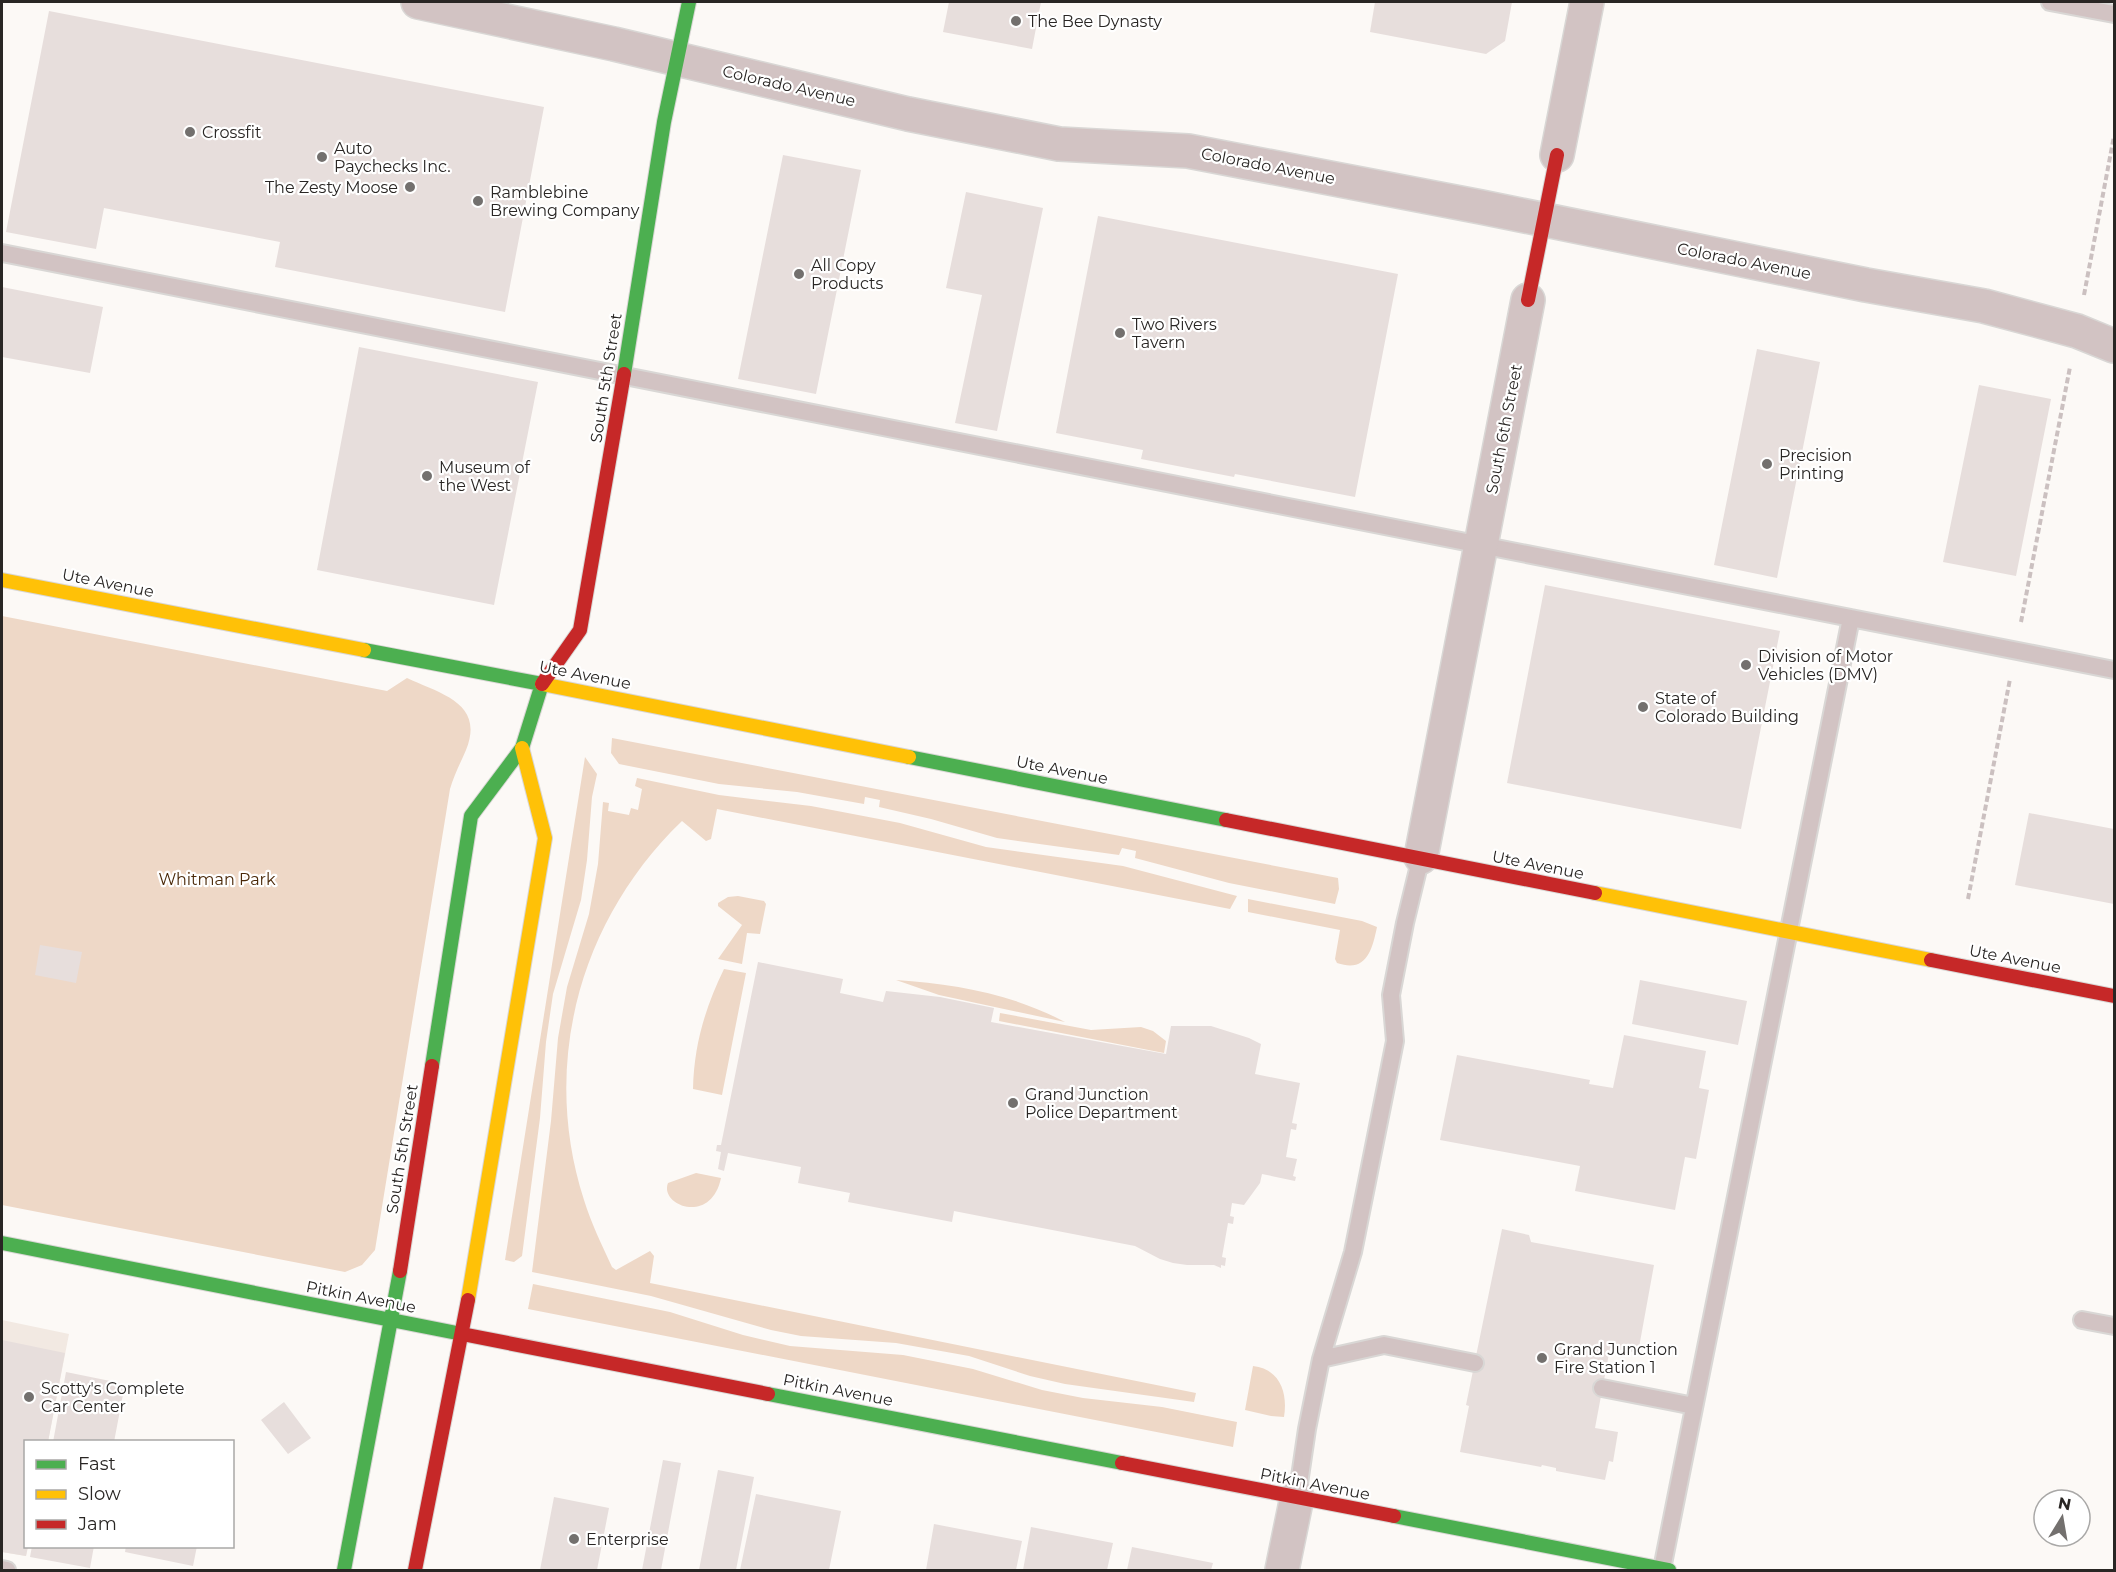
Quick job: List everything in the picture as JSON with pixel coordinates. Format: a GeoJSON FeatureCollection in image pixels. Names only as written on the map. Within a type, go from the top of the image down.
{"type":"FeatureCollection","features":[{"type":"Feature","properties":{"kind":"main road","name":"South 5th Street"},"geometry":{"type":"LineString","coordinates":[[344,1570],[392,1320],[471,816],[522,748],[542,684],[580,630],[624,376],[664,122],[689,2]]}},
{"type":"Feature","properties":{"kind":"main road","name":"South 6th Street"},"geometry":{"type":"LineString","coordinates":[[1528,300],[1557,155]]}},
{"type":"Feature","properties":{"kind":"main road","name":"Ute Avenue"},"geometry":{"type":"LineString","coordinates":[[2,580],[1421,857],[2115,996]]}},
{"type":"Feature","properties":{"kind":"main road"},"geometry":{"type":"LineString","coordinates":[[415,1570],[462,1334],[545,838],[522,748]]}},
{"type":"Feature","properties":{"kind":"main road","name":"Pitkin Avenue"},"geometry":{"type":"LineString","coordinates":[[2,1243],[1666,1570]]}},
{"type":"Feature","properties":{"kind":"street","name":"Colorado Avenue"},"geometry":{"type":"LineString","coordinates":[[418,2],[678,59],[908,114],[1059,144],[1188,151],[1866,285],[1984,306],[2077,331],[2115,346]]}},
{"type":"Feature","properties":{"kind":"street","name":"South 6th Street"},"geometry":{"type":"LineString","coordinates":[[1557,155],[1587,2]]}},
{"type":"Feature","properties":{"kind":"street","name":"South 6th Street"},"geometry":{"type":"LineString","coordinates":[[1421,857],[1528,300]]}},
{"type":"Feature","properties":{"kind":"street"},"geometry":{"type":"LineString","coordinates":[[1282,1570],[1297,1497]]}},
{"type":"Feature","properties":{"kind":"lane"},"geometry":{"type":"LineString","coordinates":[[2050,2],[2115,14]]}},
{"type":"Feature","properties":{"kind":"lane"},"geometry":{"type":"LineString","coordinates":[[2,253],[2115,670]]}},
{"type":"Feature","properties":{"kind":"lane"},"geometry":{"type":"LineString","coordinates":[[1666,1570],[1694,1406],[1851,618]]}},
{"type":"Feature","properties":{"kind":"lane"},"geometry":{"type":"LineString","coordinates":[[1297,1497],[1321,1359],[1353,1252],[1395,1041],[1391,995],[1421,857]]}},
{"type":"Feature","properties":{"kind":"lane"},"geometry":{"type":"LineString","coordinates":[[2082,1320],[2115,1326]]}},
{"type":"Feature","properties":{"kind":"lane"},"geometry":{"type":"LineString","coordinates":[[1321,1359],[1384,1345],[1475,1363]]}},
{"type":"Feature","properties":{"kind":"lane"},"geometry":{"type":"LineString","coordinates":[[1602,1388],[1694,1406]]}},
{"type":"Feature","properties":{"kind":"lane"},"geometry":{"type":"LineString","coordinates":[[2,1569],[8,1570]]}},
{"type":"Feature","properties":{"kind":"path"},"geometry":{"type":"LineString","coordinates":[[1968,900],[2115,136]]}},
{"type":"Feature","properties":{"kind":"shaded area","name":"Scotty's Complete Car Center"},"geometry":{"type":"Polygon","coordinates":[[[2,1320],[69,1334],[48,1440],[24,1440],[24,1548],[28,1548],[26,1556],[2,1552],[2,1320]]]}},
{"type":"Feature","properties":{"kind":"green space","name":"Whitman Park"},"geometry":{"type":"Polygon","coordinates":[[[2,616],[387,691],[407,678],[446,695],[465,711],[470,721],[470,734],[450,789],[375,1250],[362,1265],[345,1272],[2,1205],[2,616]]]}},
{"type":"Feature","properties":{"kind":"green space"},"geometry":{"type":"Polygon","coordinates":[[[612,738],[1338,878],[1339,889],[1335,904],[1229,883],[1135,858],[1136,851],[1122,848],[1119,855],[997,838],[879,807],[880,800],[865,797],[864,804],[797,792],[719,784],[619,764],[611,753],[612,738]]]}},
{"type":"Feature","properties":{"kind":"green space"},"geometry":{"type":"Polygon","coordinates":[[[585,757],[597,774],[592,797],[587,860],[581,900],[553,994],[522,1256],[514,1262],[505,1260],[585,757]]]}},
{"type":"Feature","properties":{"kind":"green space"},"geometry":{"type":"Polygon","coordinates":[[[637,778],[719,795],[811,806],[900,823],[986,847],[1123,866],[1237,896],[1230,909],[717,809],[711,839],[706,841],[682,821],[647,860],[617,902],[595,948],[578,996],[569,1046],[566,1097],[571,1149],[590,1217],[612,1267],[616,1270],[650,1251],[654,1256],[650,1283],[1196,1393],[1194,1402],[1065,1384],[1030,1376],[969,1356],[896,1343],[801,1336],[771,1330],[651,1296],[532,1272],[551,1121],[558,1038],[567,987],[589,914],[598,864],[603,802],[609,803],[608,811],[629,815],[631,808],[638,810],[642,789],[635,786],[637,778]]]}},
{"type":"Feature","properties":{"kind":"green space"},"geometry":{"type":"Polygon","coordinates":[[[738,896],[764,901],[766,904],[760,934],[747,933],[742,964],[718,959],[742,925],[718,906],[718,903],[728,897],[738,896]]]}},
{"type":"Feature","properties":{"kind":"green space"},"geometry":{"type":"Polygon","coordinates":[[[1248,899],[1362,921],[1377,927],[1370,952],[1366,958],[1355,965],[1337,963],[1335,959],[1340,930],[1248,912],[1248,899]]]}},
{"type":"Feature","properties":{"kind":"green space"},"geometry":{"type":"Polygon","coordinates":[[[724,969],[746,973],[722,1095],[693,1089],[698,1042],[711,998],[724,969]]]}},
{"type":"Feature","properties":{"kind":"green space"},"geometry":{"type":"Polygon","coordinates":[[[896,980],[940,984],[1004,997],[1065,1022],[939,995],[896,980]]]}},
{"type":"Feature","properties":{"kind":"green space"},"geometry":{"type":"Polygon","coordinates":[[[1000,1013],[1091,1030],[1141,1027],[1153,1031],[1166,1041],[1164,1053],[999,1021],[1000,1013]]]}},
{"type":"Feature","properties":{"kind":"green space"},"geometry":{"type":"Polygon","coordinates":[[[696,1173],[721,1178],[715,1193],[707,1202],[697,1206],[687,1207],[678,1204],[667,1191],[668,1183],[696,1173]]]}},
{"type":"Feature","properties":{"kind":"green space"},"geometry":{"type":"Polygon","coordinates":[[[533,1284],[670,1312],[743,1335],[790,1346],[903,1355],[973,1369],[1042,1390],[1083,1398],[1162,1407],[1237,1422],[1233,1447],[528,1309],[533,1284]]]}},
{"type":"Feature","properties":{"kind":"green space"},"geometry":{"type":"Polygon","coordinates":[[[1253,1366],[1262,1368],[1276,1377],[1285,1399],[1284,1417],[1245,1410],[1253,1366]]]}},
{"type":"Feature","properties":{"kind":"building"},"geometry":{"type":"Polygon","coordinates":[[[949,2],[1041,2],[1032,49],[943,32],[949,2]]]}},
{"type":"Feature","properties":{"kind":"building"},"geometry":{"type":"Polygon","coordinates":[[[1375,2],[1512,2],[1505,41],[1486,54],[1370,32],[1375,2]]]}},
{"type":"Feature","properties":{"kind":"building"},"geometry":{"type":"Polygon","coordinates":[[[49,11],[544,107],[505,312],[275,267],[280,242],[104,208],[96,249],[6,232],[49,11]]]}},
{"type":"Feature","properties":{"kind":"building","name":"All Copy Products"},"geometry":{"type":"Polygon","coordinates":[[[783,155],[861,170],[816,394],[738,379],[783,155]]]}},
{"type":"Feature","properties":{"kind":"building"},"geometry":{"type":"Polygon","coordinates":[[[966,192],[1043,208],[997,431],[955,423],[982,295],[946,288],[966,192]]]}},
{"type":"Feature","properties":{"kind":"building"},"geometry":{"type":"Polygon","coordinates":[[[1098,216],[1398,274],[1355,497],[1141,459],[1143,450],[1056,433],[1098,216]]]}},
{"type":"Feature","properties":{"kind":"building"},"geometry":{"type":"Polygon","coordinates":[[[2,287],[103,307],[90,373],[2,357],[2,287]]]}},
{"type":"Feature","properties":{"kind":"building","name":"Museum of the West"},"geometry":{"type":"Polygon","coordinates":[[[359,347],[538,382],[494,605],[317,570],[359,347]]]}},
{"type":"Feature","properties":{"kind":"building","name":"Precision Printing"},"geometry":{"type":"Polygon","coordinates":[[[1757,349],[1820,362],[1777,578],[1714,565],[1757,349]]]}},
{"type":"Feature","properties":{"kind":"building"},"geometry":{"type":"Polygon","coordinates":[[[1979,385],[2051,399],[2016,576],[1943,562],[1979,385]]]}},
{"type":"Feature","properties":{"kind":"building","name":"State of Colorado Building"},"geometry":{"type":"Polygon","coordinates":[[[1545,585],[1780,631],[1741,829],[1507,783],[1545,585]]]}},
{"type":"Feature","properties":{"kind":"building"},"geometry":{"type":"Polygon","coordinates":[[[2029,813],[2114,829],[2114,904],[2015,885],[2029,813]]]}},
{"type":"Feature","properties":{"kind":"building"},"geometry":{"type":"Polygon","coordinates":[[[40,945],[82,952],[76,983],[35,975],[40,945]]]}},
{"type":"Feature","properties":{"kind":"building","name":"Grand Junction Police Department"},"geometry":{"type":"Polygon","coordinates":[[[758,962],[843,979],[840,993],[883,1002],[886,991],[940,997],[994,1008],[991,1022],[1166,1054],[1171,1026],[1211,1026],[1249,1038],[1261,1044],[1255,1074],[1300,1083],[1292,1123],[1297,1124],[1296,1130],[1291,1129],[1286,1157],[1297,1159],[1293,1176],[1296,1177],[1295,1181],[1262,1174],[1260,1183],[1244,1205],[1232,1203],[1230,1216],[1234,1217],[1233,1224],[1228,1223],[1222,1257],[1226,1258],[1225,1266],[1221,1265],[1221,1268],[1214,1265],[1173,1263],[1135,1246],[954,1211],[952,1222],[848,1202],[850,1193],[798,1183],[801,1167],[728,1153],[724,1171],[718,1169],[721,1152],[716,1151],[717,1145],[721,1145],[758,962]]]}},
{"type":"Feature","properties":{"kind":"building"},"geometry":{"type":"Polygon","coordinates":[[[1640,980],[1747,1001],[1738,1045],[1632,1024],[1640,980]]]}},
{"type":"Feature","properties":{"kind":"building"},"geometry":{"type":"Polygon","coordinates":[[[1624,1035],[1706,1051],[1699,1088],[1709,1090],[1696,1159],[1685,1157],[1675,1210],[1575,1191],[1580,1166],[1440,1140],[1457,1055],[1590,1080],[1589,1084],[1613,1088],[1624,1035]]]}},
{"type":"Feature","properties":{"kind":"building","name":"Grand Junction Fire Station 1"},"geometry":{"type":"Polygon","coordinates":[[[1502,1229],[1529,1235],[1531,1242],[1654,1265],[1638,1353],[1610,1348],[1595,1428],[1618,1432],[1613,1462],[1609,1461],[1605,1480],[1556,1471],[1556,1468],[1542,1465],[1541,1467],[1460,1452],[1469,1406],[1466,1405],[1502,1229]]]}},
{"type":"Feature","properties":{"kind":"building","name":"Scotty's Complete Car Center"},"geometry":{"type":"Polygon","coordinates":[[[2,1340],[65,1353],[48,1440],[24,1440],[24,1548],[28,1548],[26,1556],[2,1552],[2,1340]]]}},
{"type":"Feature","properties":{"kind":"building"},"geometry":{"type":"Polygon","coordinates":[[[66,1372],[125,1384],[114,1440],[53,1440],[66,1372]]]}},
{"type":"Feature","properties":{"kind":"building"},"geometry":{"type":"Polygon","coordinates":[[[284,1402],[311,1438],[288,1454],[261,1420],[284,1402]]]}},
{"type":"Feature","properties":{"kind":"building"},"geometry":{"type":"Polygon","coordinates":[[[663,1460],[681,1463],[661,1570],[642,1570],[663,1460]]]}},
{"type":"Feature","properties":{"kind":"building"},"geometry":{"type":"Polygon","coordinates":[[[718,1470],[754,1477],[736,1570],[699,1570],[718,1470]]]}},
{"type":"Feature","properties":{"kind":"building"},"geometry":{"type":"Polygon","coordinates":[[[756,1494],[841,1511],[829,1570],[740,1570],[756,1494]]]}},
{"type":"Feature","properties":{"kind":"building","name":"Enterprise"},"geometry":{"type":"Polygon","coordinates":[[[554,1497],[609,1508],[597,1570],[540,1570],[554,1497]]]}},
{"type":"Feature","properties":{"kind":"building"},"geometry":{"type":"Polygon","coordinates":[[[934,1524],[1022,1541],[1016,1570],[926,1570],[934,1524]]]}},
{"type":"Feature","properties":{"kind":"building"},"geometry":{"type":"Polygon","coordinates":[[[1031,1527],[1113,1543],[1107,1570],[1023,1570],[1031,1527]]]}},
{"type":"Feature","properties":{"kind":"building"},"geometry":{"type":"Polygon","coordinates":[[[1132,1547],[1213,1563],[1211,1570],[1127,1570],[1132,1547]]]}},
{"type":"Feature","properties":{"kind":"building"},"geometry":{"type":"Polygon","coordinates":[[[32,1548],[94,1548],[90,1568],[30,1557],[32,1548]]]}},
{"type":"Feature","properties":{"kind":"building"},"geometry":{"type":"Polygon","coordinates":[[[126,1548],[197,1548],[193,1566],[125,1552],[126,1548]]]}},
{"type":"Feature","properties":{"kind":"traffic: fast"},"geometry":{"type":"LineString","coordinates":[[624,374],[664,122],[689,2]]}},
{"type":"Feature","properties":{"kind":"traffic: fast"},"geometry":{"type":"LineString","coordinates":[[364,650],[542,684],[522,748],[471,816],[432,1066]]}},
{"type":"Feature","properties":{"kind":"traffic: fast"},"geometry":{"type":"LineString","coordinates":[[909,757],[1226,820]]}},
{"type":"Feature","properties":{"kind":"traffic: fast"},"geometry":{"type":"LineString","coordinates":[[2,1243],[462,1334]]}},
{"type":"Feature","properties":{"kind":"traffic: fast"},"geometry":{"type":"LineString","coordinates":[[344,1570],[400,1271]]}},
{"type":"Feature","properties":{"kind":"traffic: fast"},"geometry":{"type":"LineString","coordinates":[[768,1394],[1122,1463]]}},
{"type":"Feature","properties":{"kind":"traffic: fast"},"geometry":{"type":"LineString","coordinates":[[1394,1516],[1669,1570]]}},
{"type":"Feature","properties":{"kind":"traffic: slow"},"geometry":{"type":"LineString","coordinates":[[2,580],[364,650]]}},
{"type":"Feature","properties":{"kind":"traffic: slow"},"geometry":{"type":"LineString","coordinates":[[542,684],[909,757]]}},
{"type":"Feature","properties":{"kind":"traffic: slow"},"geometry":{"type":"LineString","coordinates":[[468,1300],[545,838],[522,748]]}},
{"type":"Feature","properties":{"kind":"traffic: slow"},"geometry":{"type":"LineString","coordinates":[[1595,893],[1931,960]]}},
{"type":"Feature","properties":{"kind":"traffic: jam"},"geometry":{"type":"LineString","coordinates":[[1528,300],[1557,155]]}},
{"type":"Feature","properties":{"kind":"traffic: jam"},"geometry":{"type":"LineString","coordinates":[[542,684],[580,630],[624,374]]}},
{"type":"Feature","properties":{"kind":"traffic: jam"},"geometry":{"type":"LineString","coordinates":[[1226,820],[1595,893]]}},
{"type":"Feature","properties":{"kind":"traffic: jam"},"geometry":{"type":"LineString","coordinates":[[1931,960],[2114,996]]}},
{"type":"Feature","properties":{"kind":"traffic: jam"},"geometry":{"type":"LineString","coordinates":[[400,1271],[432,1066]]}},
{"type":"Feature","properties":{"kind":"traffic: jam"},"geometry":{"type":"LineString","coordinates":[[415,1570],[468,1300]]}},
{"type":"Feature","properties":{"kind":"traffic: jam"},"geometry":{"type":"LineString","coordinates":[[462,1334],[768,1394]]}},
{"type":"Feature","properties":{"kind":"traffic: jam"},"geometry":{"type":"LineString","coordinates":[[1122,1463],[1394,1516]]}},
{"type":"Feature","properties":{"kind":"place","name":"The Bee Dynasty"},"geometry":{"type":"Point","coordinates":[1016,21]}},
{"type":"Feature","properties":{"kind":"place","name":"Crossfit"},"geometry":{"type":"Point","coordinates":[190,132]}},
{"type":"Feature","properties":{"kind":"place","name":"Auto Paychecks Inc."},"geometry":{"type":"Point","coordinates":[322,157]}},
{"type":"Feature","properties":{"kind":"place","name":"The Zesty Moose"},"geometry":{"type":"Point","coordinates":[410,187]}},
{"type":"Feature","properties":{"kind":"place","name":"Ramblebine Brewing Company"},"geometry":{"type":"Point","coordinates":[478,201]}},
{"type":"Feature","properties":{"kind":"place","name":"All Copy Products"},"geometry":{"type":"Point","coordinates":[799,274]}},
{"type":"Feature","properties":{"kind":"place","name":"Two Rivers Tavern"},"geometry":{"type":"Point","coordinates":[1120,333]}},
{"type":"Feature","properties":{"kind":"place","name":"Precision Printing"},"geometry":{"type":"Point","coordinates":[1767,464]}},
{"type":"Feature","properties":{"kind":"place","name":"Museum of the West"},"geometry":{"type":"Point","coordinates":[427,476]}},
{"type":"Feature","properties":{"kind":"place","name":"Division of Motor Vehicles (DMV)"},"geometry":{"type":"Point","coordinates":[1746,665]}},
{"type":"Feature","properties":{"kind":"place","name":"State of Colorado Building"},"geometry":{"type":"Point","coordinates":[1643,707]}},
{"type":"Feature","properties":{"kind":"place","name":"Grand Junction Police Department"},"geometry":{"type":"Point","coordinates":[1013,1103]}},
{"type":"Feature","properties":{"kind":"place","name":"Grand Junction Fire Station 1"},"geometry":{"type":"Point","coordinates":[1542,1358]}},
{"type":"Feature","properties":{"kind":"place","name":"Scotty's Complete Car Center"},"geometry":{"type":"Point","coordinates":[29,1397]}},
{"type":"Feature","properties":{"kind":"place","name":"Enterprise"},"geometry":{"type":"Point","coordinates":[574,1539]}}]}
